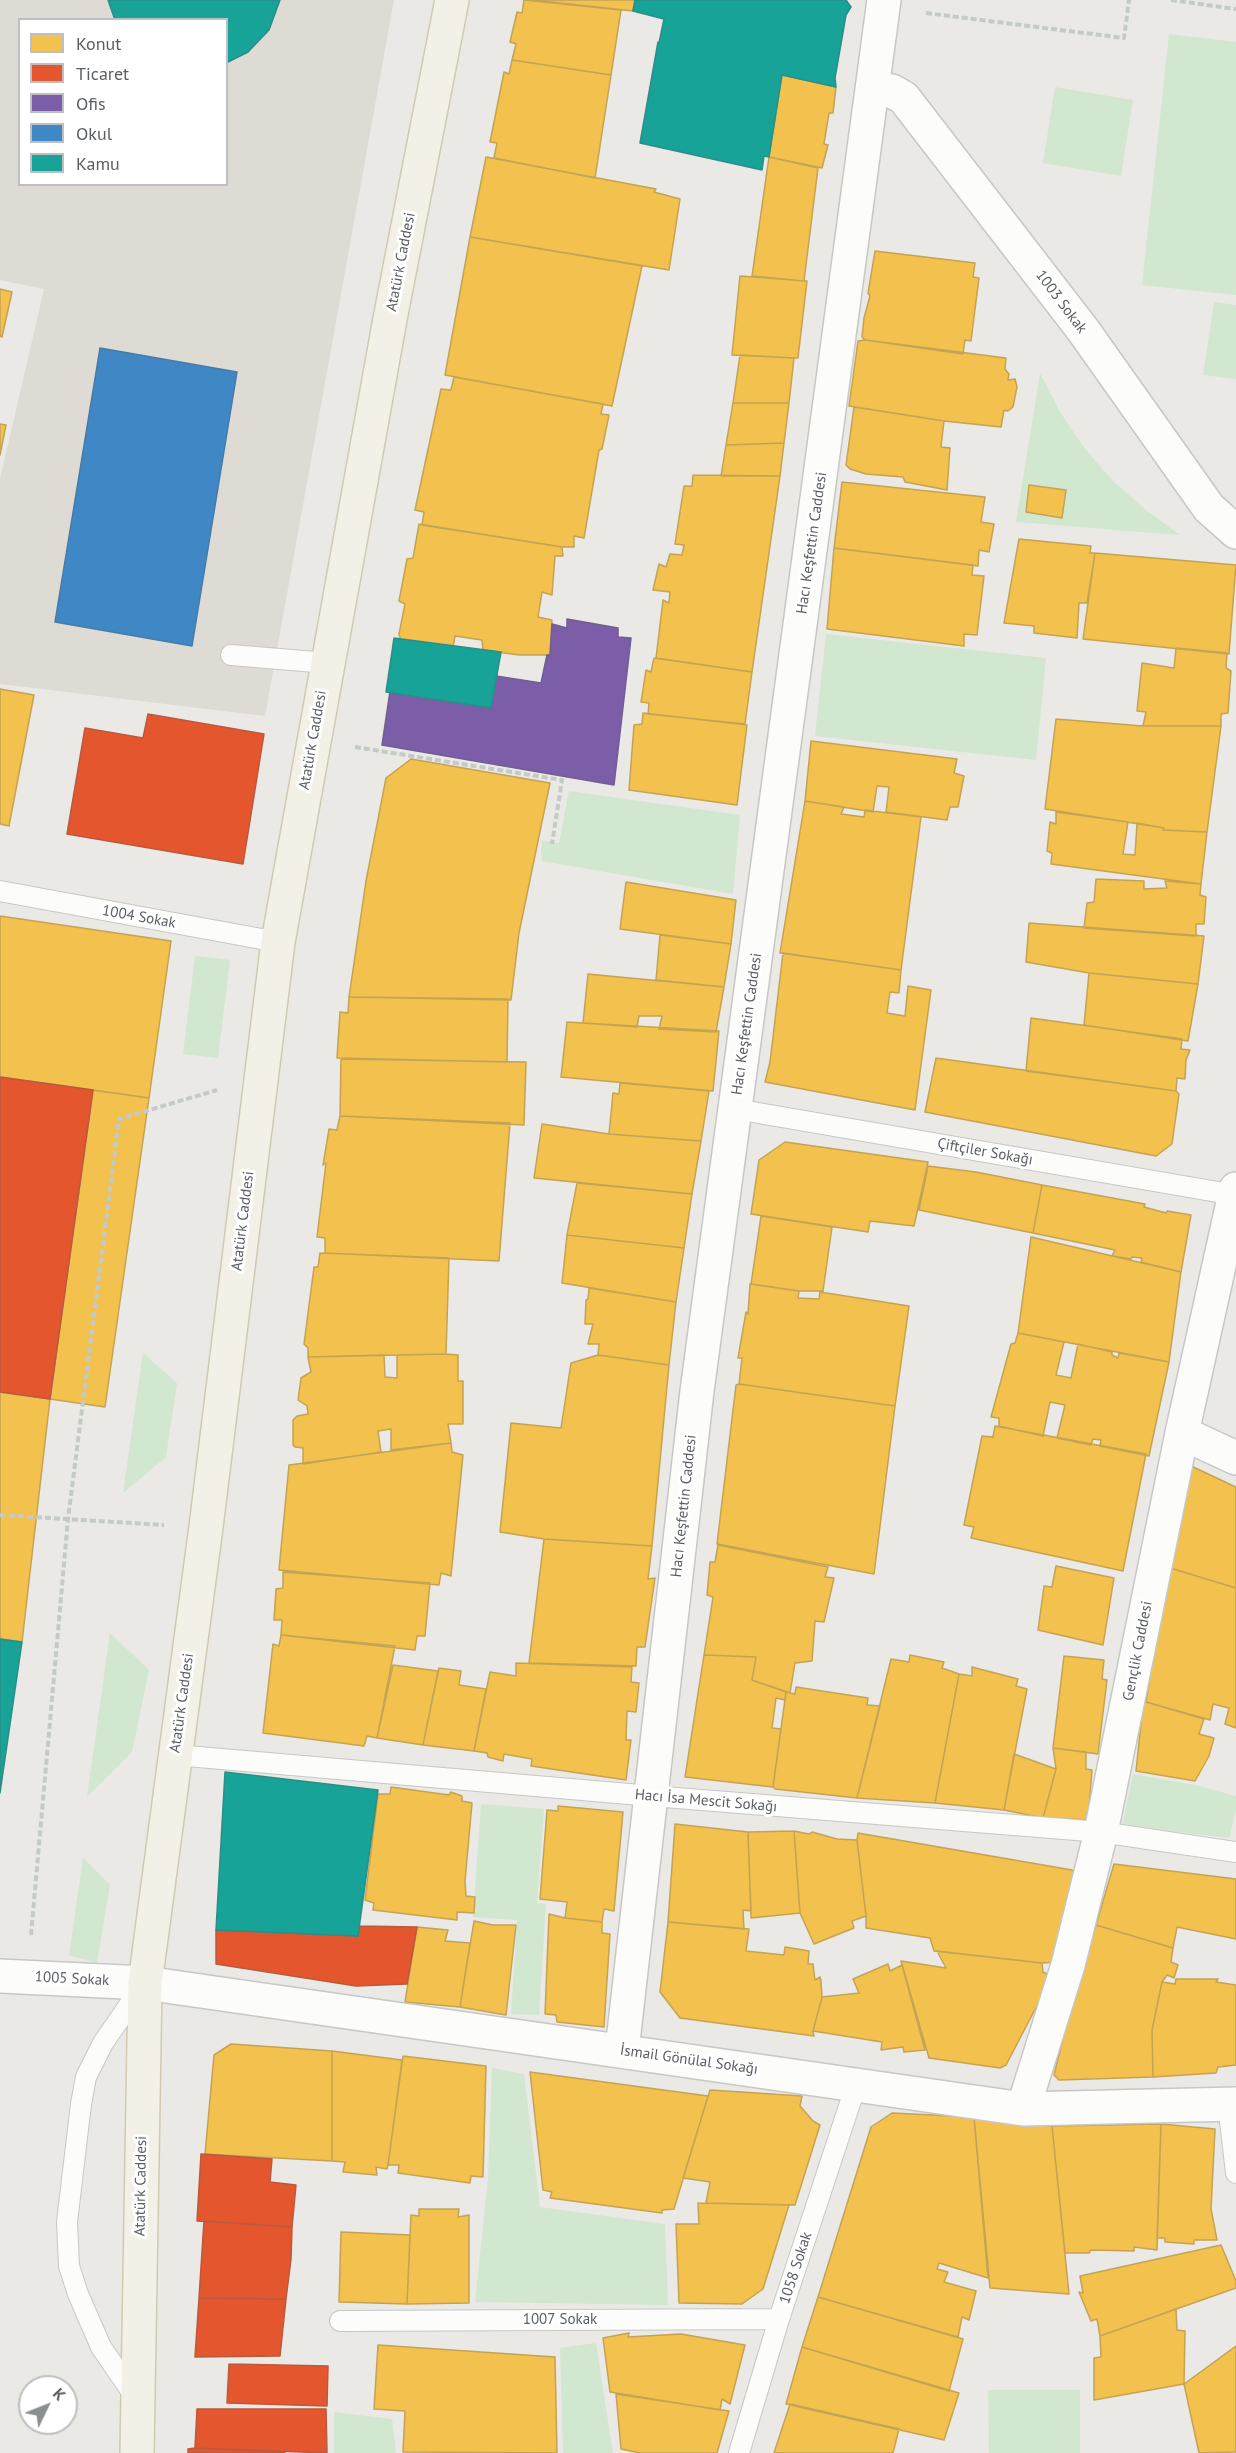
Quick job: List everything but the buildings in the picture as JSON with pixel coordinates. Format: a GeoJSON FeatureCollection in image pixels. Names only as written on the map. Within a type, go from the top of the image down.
{"type":"FeatureCollection","features":[{"type":"Feature","properties":{"kind":"main road","name":"Atatürk Caddesi"},"geometry":{"type":"LineString","coordinates":[[137,2453],[145,1983],[206,1527],[278,942],[392,308],[452,0]]}},
{"type":"Feature","properties":{"kind":"street","name":"Hacı Keşfettin Caddesi"},"geometry":{"type":"LineString","coordinates":[[622,2050],[697,1391],[884,4]]}},
{"type":"Feature","properties":{"kind":"street","name":"1003 Sokak"},"geometry":{"type":"LineString","coordinates":[[874,87],[892,91],[904,98],[1083,330],[1209,508],[1236,532]]}},
{"type":"Feature","properties":{"kind":"street","name":"Gençlik Caddesi"},"geometry":{"type":"LineString","coordinates":[[1023,2109],[1068,1965],[1101,1832],[1182,1433],[1235,1192]]}},
{"type":"Feature","properties":{"kind":"street"},"geometry":{"type":"LineString","coordinates":[[1182,1433],[1236,1458]]}},
{"type":"Feature","properties":{"kind":"street","name":"1005 Sokak"},"geometry":{"type":"LineString","coordinates":[[14,1976],[145,1983]]}},
{"type":"Feature","properties":{"kind":"street","name":"İsmail Gönülal Sokağı"},"geometry":{"type":"LineString","coordinates":[[145,1983],[1023,2109],[1232,2104]]}},
{"type":"Feature","properties":{"kind":"lane"},"geometry":{"type":"LineString","coordinates":[[231,655],[328,663]]}},
{"type":"Feature","properties":{"kind":"lane","name":"1004 Sokak"},"geometry":{"type":"LineString","coordinates":[[0,891],[278,942]]}},
{"type":"Feature","properties":{"kind":"lane","name":"Çiftçiler Sokağı"},"geometry":{"type":"LineString","coordinates":[[735,1109],[1235,1192]]}},
{"type":"Feature","properties":{"kind":"lane","name":"Hacı İsa Mescit Sokağı"},"geometry":{"type":"LineString","coordinates":[[175,1755],[1101,1832],[1236,1852]]}},
{"type":"Feature","properties":{"kind":"lane"},"geometry":{"type":"LineString","coordinates":[[138,2401],[100,2347],[78,2294],[69,2266],[67,2222],[86,2077],[103,2043],[145,1983]]}},
{"type":"Feature","properties":{"kind":"lane","name":"1058 Sokak"},"geometry":{"type":"LineString","coordinates":[[740,2453],[779,2319],[856,2085]]}},
{"type":"Feature","properties":{"kind":"lane"},"geometry":{"type":"LineString","coordinates":[[1232,2104],[1236,2173]]}},
{"type":"Feature","properties":{"kind":"lane","name":"1007 Sokak"},"geometry":{"type":"LineString","coordinates":[[340,2321],[779,2319]]}},
{"type":"Feature","properties":{"kind":"path"},"geometry":{"type":"LineString","coordinates":[[884,4],[1124,38],[1129,0]]}},
{"type":"Feature","properties":{"kind":"path"},"geometry":{"type":"LineString","coordinates":[[1171,0],[1236,9]]}},
{"type":"Feature","properties":{"kind":"path"},"geometry":{"type":"LineString","coordinates":[[313,740],[562,780],[552,844]]}},
{"type":"Feature","properties":{"kind":"path"},"geometry":{"type":"LineString","coordinates":[[14,1976],[119,1119],[261,1078]]}},
{"type":"Feature","properties":{"kind":"path"},"geometry":{"type":"LineString","coordinates":[[0,1515],[206,1527]]}},
{"type":"Feature","properties":{"kind":"shaded area"},"geometry":{"type":"Polygon","coordinates":[[[0,0],[394,0],[265,716],[0,684],[0,479],[44,289],[0,280],[0,0]]]}},
{"type":"Feature","properties":{"kind":"green space"},"geometry":{"type":"Polygon","coordinates":[[[1169,34],[1236,42],[1236,295],[1142,285],[1169,34]]]}},
{"type":"Feature","properties":{"kind":"green space"},"geometry":{"type":"Polygon","coordinates":[[[1055,87],[1133,100],[1121,176],[1043,163],[1055,87]]]}},
{"type":"Feature","properties":{"kind":"green space"},"geometry":{"type":"Polygon","coordinates":[[[1214,302],[1236,305],[1236,379],[1203,375],[1214,302]]]}},
{"type":"Feature","properties":{"kind":"green space"},"geometry":{"type":"Polygon","coordinates":[[[1040,373],[1060,412],[1085,449],[1114,482],[1180,535],[1016,522],[1040,373]]]}},
{"type":"Feature","properties":{"kind":"green space"},"geometry":{"type":"Polygon","coordinates":[[[826,634],[1046,658],[1036,760],[815,736],[826,634]]]}},
{"type":"Feature","properties":{"kind":"green space"},"geometry":{"type":"Polygon","coordinates":[[[569,791],[740,815],[733,894],[542,861],[541,840],[559,843],[569,791]]]}},
{"type":"Feature","properties":{"kind":"green space"},"geometry":{"type":"Polygon","coordinates":[[[195,956],[230,960],[218,1058],[183,1054],[195,956]]]}},
{"type":"Feature","properties":{"kind":"green space"},"geometry":{"type":"Polygon","coordinates":[[[143,1353],[177,1383],[166,1457],[123,1493],[143,1353]]]}},
{"type":"Feature","properties":{"kind":"green space"},"geometry":{"type":"Polygon","coordinates":[[[110,1633],[149,1670],[132,1752],[87,1797],[110,1633]]]}},
{"type":"Feature","properties":{"kind":"green space"},"geometry":{"type":"Polygon","coordinates":[[[1133,1774],[1195,1785],[1236,1796],[1236,1811],[1229,1838],[1122,1825],[1133,1774]]]}},
{"type":"Feature","properties":{"kind":"green space"},"geometry":{"type":"Polygon","coordinates":[[[481,1804],[544,1809],[537,1903],[546,1904],[539,2015],[511,2014],[517,1920],[473,1917],[481,1804]]]}},
{"type":"Feature","properties":{"kind":"green space"},"geometry":{"type":"Polygon","coordinates":[[[83,1858],[110,1885],[97,1963],[69,1955],[83,1858]]]}},
{"type":"Feature","properties":{"kind":"green space"},"geometry":{"type":"Polygon","coordinates":[[[492,2068],[524,2074],[540,2207],[665,2224],[668,2305],[475,2302],[488,2179],[492,2068]]]}},
{"type":"Feature","properties":{"kind":"green space"},"geometry":{"type":"Polygon","coordinates":[[[596,2343],[613,2453],[563,2453],[560,2348],[596,2343]]]}},
{"type":"Feature","properties":{"kind":"green space"},"geometry":{"type":"Polygon","coordinates":[[[988,2390],[1080,2390],[1080,2453],[989,2453],[988,2390]]]}},
{"type":"Feature","properties":{"kind":"green space"},"geometry":{"type":"Polygon","coordinates":[[[334,2412],[392,2419],[396,2453],[334,2453],[334,2412]]]}}]}
